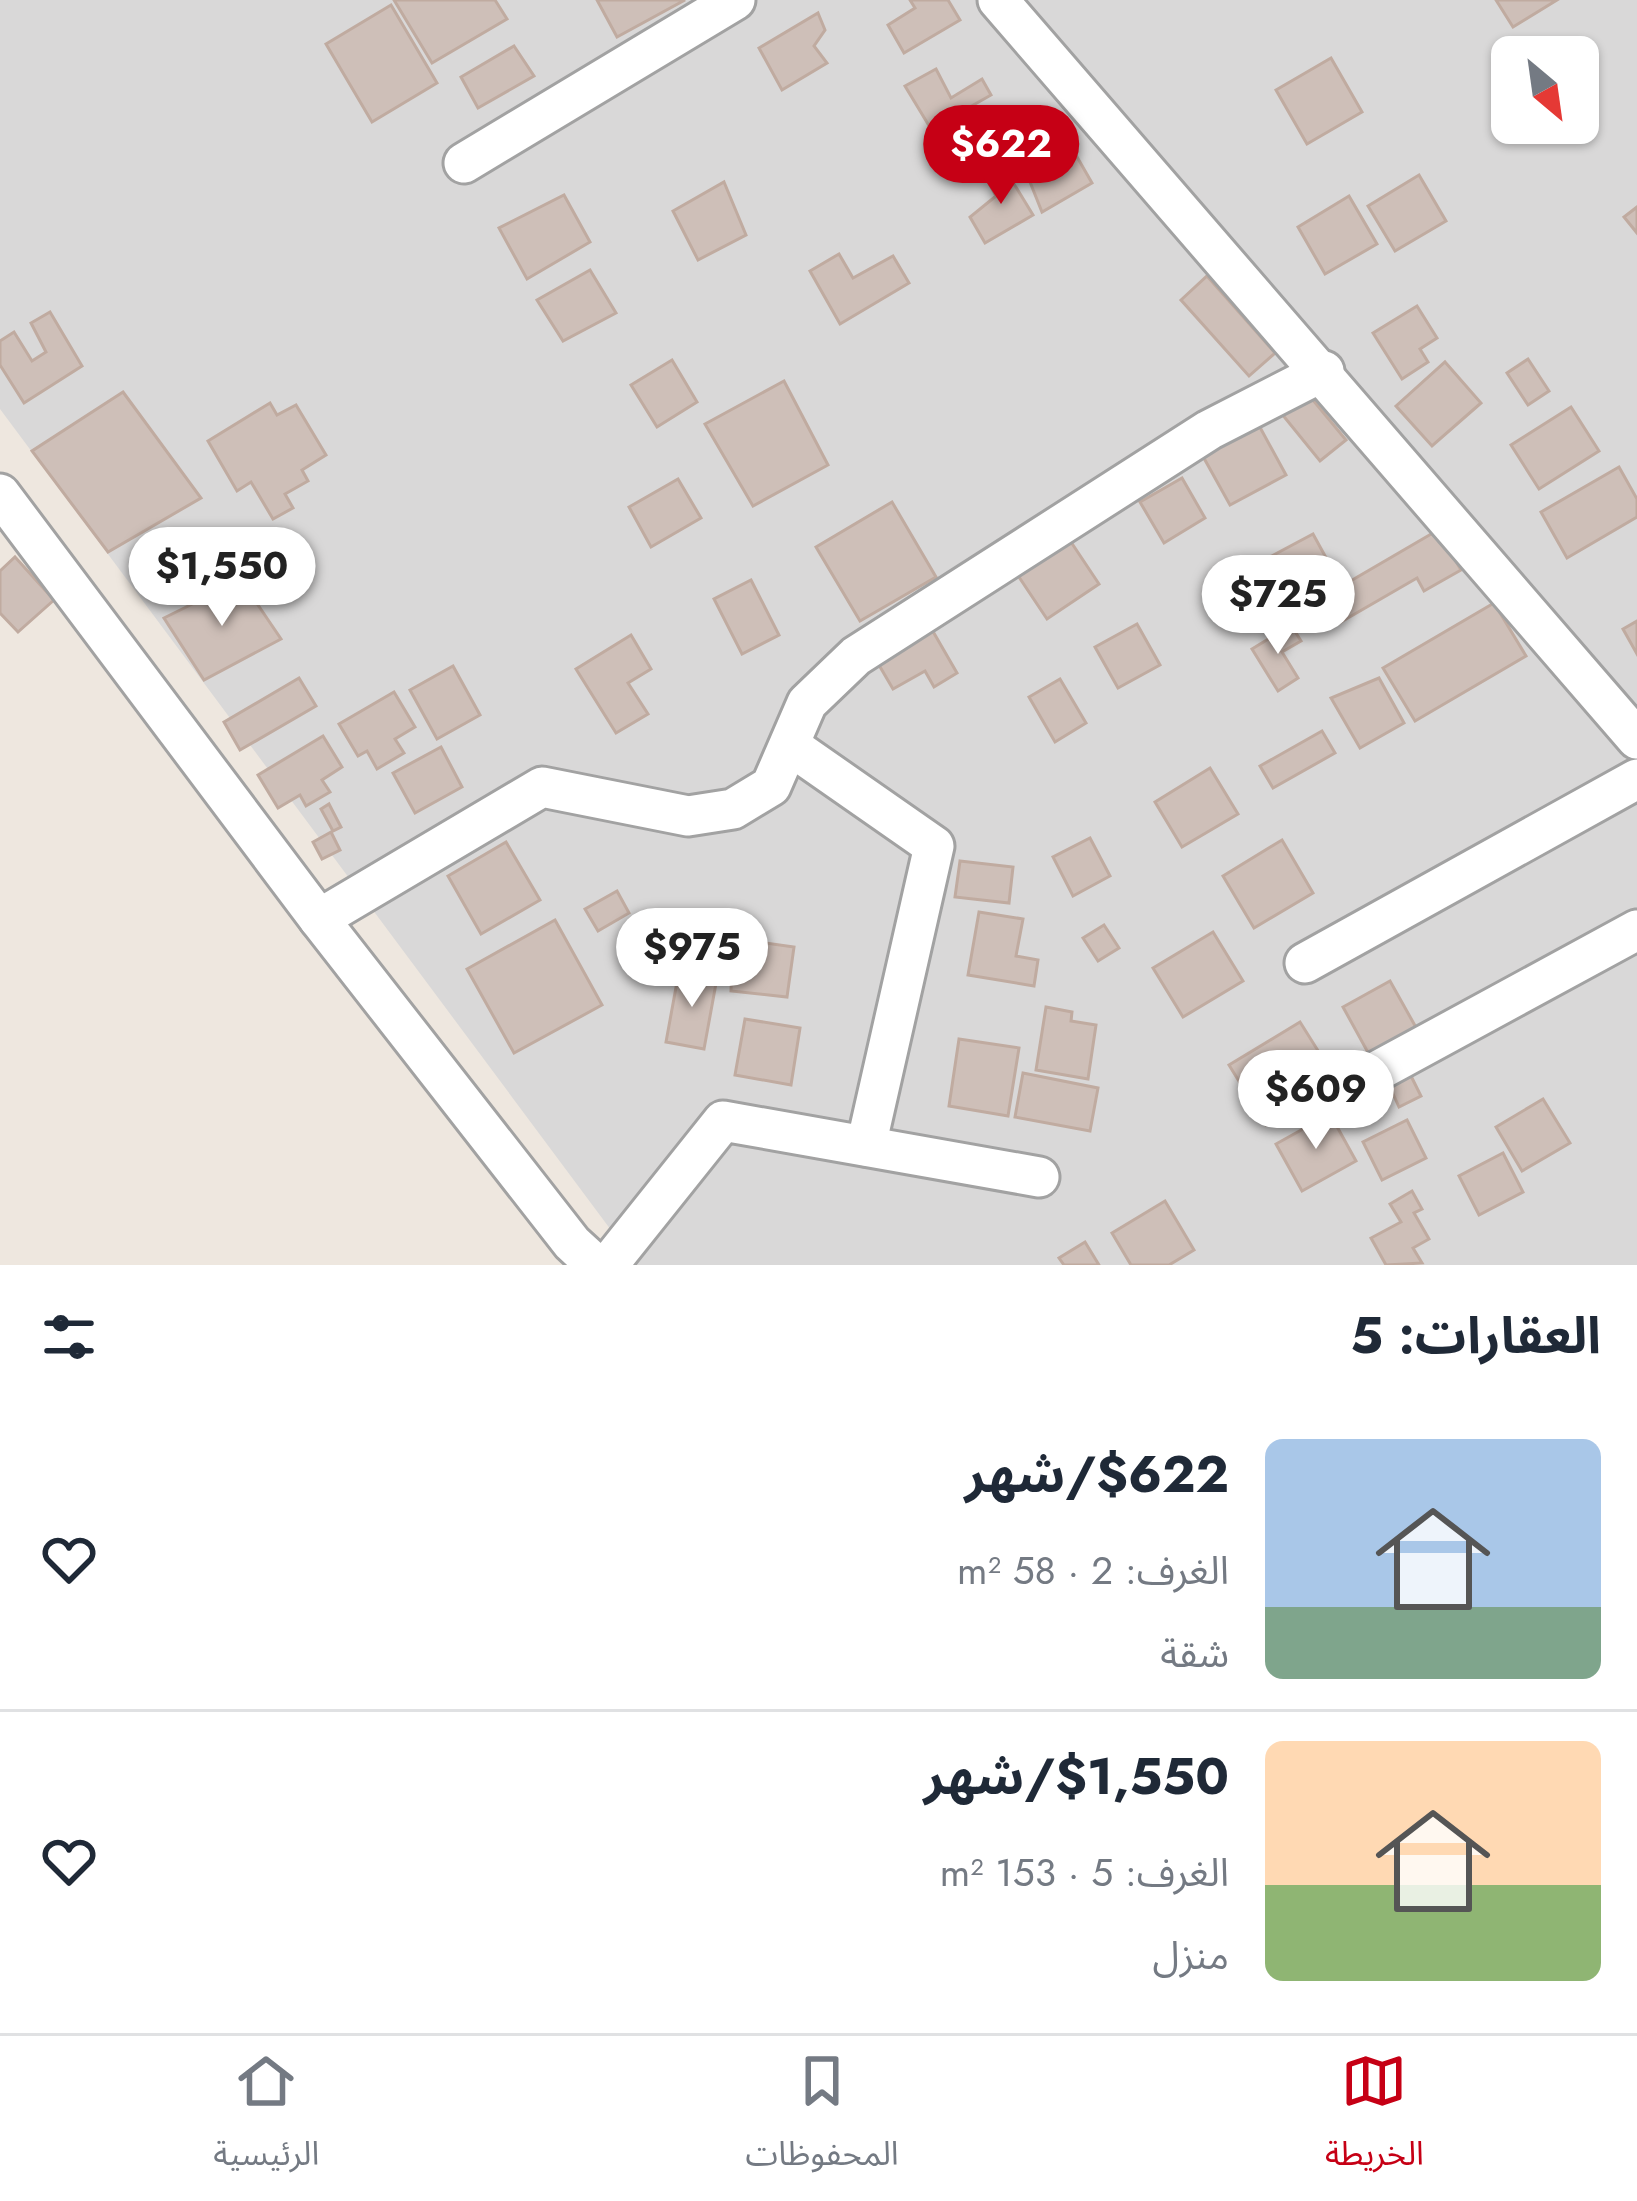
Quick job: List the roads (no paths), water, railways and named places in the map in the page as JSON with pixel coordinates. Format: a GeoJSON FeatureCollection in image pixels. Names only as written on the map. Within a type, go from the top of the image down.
{"type":"FeatureCollection","features":[{"type":"Feature","properties":{"kind":"street"},"geometry":{"type":"LineString","coordinates":[[464,163],[735,0]]}},
{"type":"Feature","properties":{"kind":"street"},"geometry":{"type":"LineString","coordinates":[[998,0],[1324,371],[1637,739]]}},
{"type":"Feature","properties":{"kind":"street"},"geometry":{"type":"LineString","coordinates":[[319,920],[542,787],[688,816],[733,809],[771,785],[792,747],[807,703],[856,656],[1209,430],[1324,371]]}},
{"type":"Feature","properties":{"kind":"street"},"geometry":{"type":"LineString","coordinates":[[0,494],[319,920],[572,1243],[596,1265]]}},
{"type":"Feature","properties":{"kind":"street"},"geometry":{"type":"LineString","coordinates":[[792,747],[934,845],[866,1146]]}},
{"type":"Feature","properties":{"kind":"street"},"geometry":{"type":"LineString","coordinates":[[1305,963],[1637,779]]}},
{"type":"Feature","properties":{"kind":"street"},"geometry":{"type":"LineString","coordinates":[[1359,1081],[1637,930]]}},
{"type":"Feature","properties":{"kind":"street"},"geometry":{"type":"LineString","coordinates":[[608,1265],[723,1121],[1039,1177]]}}]}
